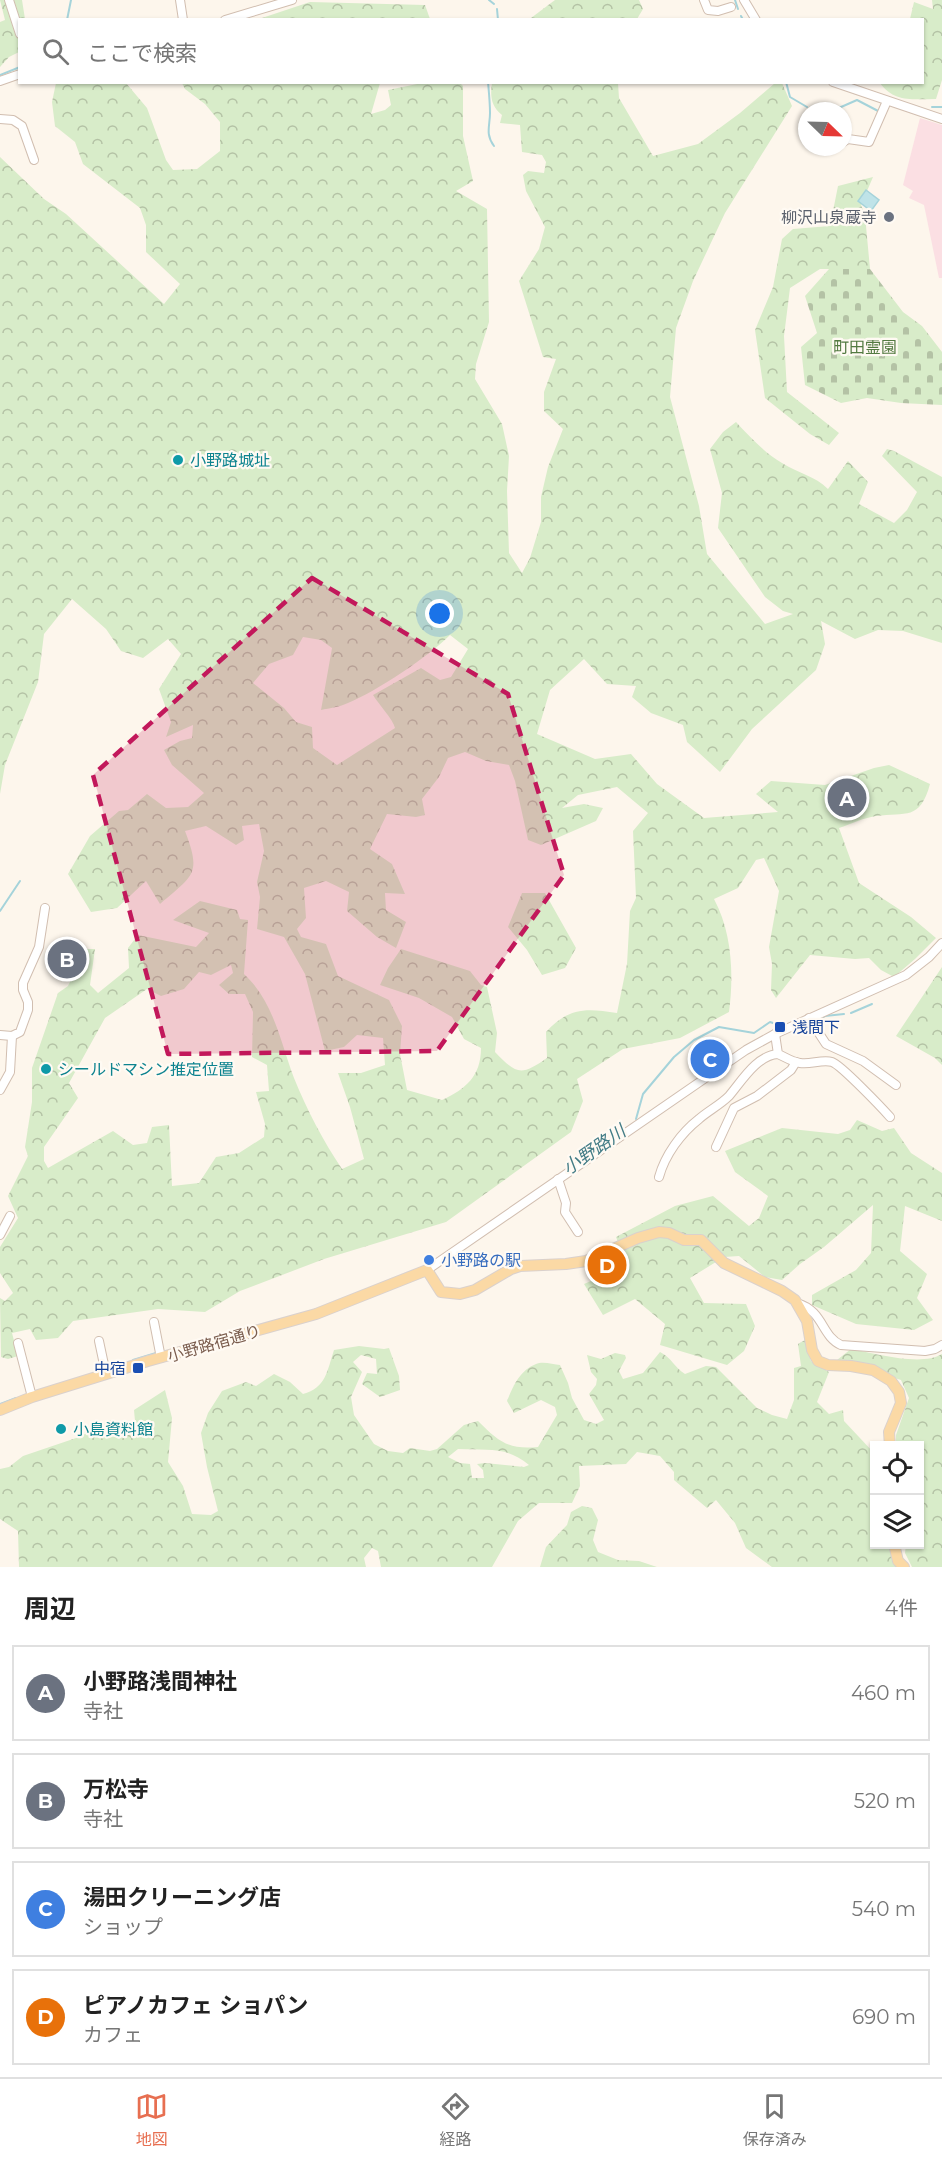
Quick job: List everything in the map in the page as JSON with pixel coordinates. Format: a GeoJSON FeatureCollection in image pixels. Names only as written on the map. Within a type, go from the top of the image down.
{"type":"FeatureCollection","features":[{"type":"Feature","properties":{"kind":"main road"},"geometry":{"type":"LineString","coordinates":[[427,1270],[441,1292],[460,1294],[481,1288],[515,1267],[586,1261],[638,1238],[663,1232],[684,1240],[701,1240],[724,1263],[782,1291],[797,1303],[807,1320],[812,1350],[819,1361],[828,1365],[847,1365],[873,1370],[886,1377],[894,1385],[900,1395],[901,1403],[890,1432],[890,1441]]}},
{"type":"Feature","properties":{"kind":"main road","name":"小野路宿通り"},"geometry":{"type":"LineString","coordinates":[[0,1410],[32,1397],[106,1374],[316,1314],[427,1270]]}},
{"type":"Feature","properties":{"kind":"main road"},"geometry":{"type":"LineString","coordinates":[[895,1549],[898,1561],[904,1567]]}},
{"type":"Feature","properties":{"kind":"street"},"geometry":{"type":"LineString","coordinates":[[9,0],[18,28]]}},
{"type":"Feature","properties":{"kind":"street"},"geometry":{"type":"LineString","coordinates":[[180,0],[183,18]]}},
{"type":"Feature","properties":{"kind":"street"},"geometry":{"type":"LineString","coordinates":[[232,18],[291,0]]}},
{"type":"Feature","properties":{"kind":"street"},"geometry":{"type":"LineString","coordinates":[[704,0],[708,10],[718,11],[726,7]]}},
{"type":"Feature","properties":{"kind":"street"},"geometry":{"type":"LineString","coordinates":[[744,0],[755,18]]}},
{"type":"Feature","properties":{"kind":"street"},"geometry":{"type":"LineString","coordinates":[[1,83],[18,75]]}},
{"type":"Feature","properties":{"kind":"street"},"geometry":{"type":"LineString","coordinates":[[839,84],[942,119]]}},
{"type":"Feature","properties":{"kind":"street"},"geometry":{"type":"LineString","coordinates":[[852,140],[868,142],[887,101]]}},
{"type":"Feature","properties":{"kind":"street"},"geometry":{"type":"LineString","coordinates":[[0,119],[13,120],[22,126],[34,160]]}},
{"type":"Feature","properties":{"kind":"street"},"geometry":{"type":"LineString","coordinates":[[0,1035],[12,1036],[20,1032],[28,1010],[28,1002],[22,990],[23,983],[39,947],[45,908]]}},
{"type":"Feature","properties":{"kind":"street"},"geometry":{"type":"LineString","coordinates":[[427,1270],[746,1050],[809,1018],[906,975],[929,957],[942,943]]}},
{"type":"Feature","properties":{"kind":"street"},"geometry":{"type":"LineString","coordinates":[[809,1018],[826,1044],[863,1061],[896,1085]]}},
{"type":"Feature","properties":{"kind":"street"},"geometry":{"type":"LineString","coordinates":[[776,1034],[778,1054]]}},
{"type":"Feature","properties":{"kind":"street"},"geometry":{"type":"LineString","coordinates":[[0,1090],[10,1072],[12,1036]]}},
{"type":"Feature","properties":{"kind":"street"},"geometry":{"type":"LineString","coordinates":[[659,1177],[674,1147],[696,1121],[728,1097],[749,1071],[771,1055],[778,1054],[801,1063],[829,1062],[838,1065],[875,1099],[890,1117]]}},
{"type":"Feature","properties":{"kind":"street"},"geometry":{"type":"LineString","coordinates":[[716,1147],[734,1108],[757,1096],[783,1077],[796,1062]]}},
{"type":"Feature","properties":{"kind":"street"},"geometry":{"type":"LineString","coordinates":[[558,1179],[566,1203],[565,1212],[578,1232]]}},
{"type":"Feature","properties":{"kind":"street"},"geometry":{"type":"LineString","coordinates":[[0,1235],[10,1216]]}},
{"type":"Feature","properties":{"kind":"street"},"geometry":{"type":"LineString","coordinates":[[797,1303],[815,1313],[831,1337],[841,1345],[926,1351],[942,1345]]}},
{"type":"Feature","properties":{"kind":"street"},"geometry":{"type":"LineString","coordinates":[[154,1322],[161,1358]]}},
{"type":"Feature","properties":{"kind":"street"},"geometry":{"type":"LineString","coordinates":[[99,1341],[106,1374]]}},
{"type":"Feature","properties":{"kind":"street"},"geometry":{"type":"LineString","coordinates":[[18,1343],[32,1397]]}},
{"type":"Feature","properties":{"kind":"highlighted area"},"geometry":{"type":"Polygon","coordinates":[[[312,578],[508,694],[564,875],[437,1051],[168,1054],[93,775],[312,578]]]}},
{"type":"Feature","properties":{"kind":"shaded area"},"geometry":{"type":"Polygon","coordinates":[[[920,118],[942,125],[942,278],[939,278],[924,205],[909,198],[913,191],[903,185],[920,118]]]}},
{"type":"Feature","properties":{"kind":"green space"},"geometry":{"type":"Polygon","coordinates":[[[0,0],[22,0],[25,18],[18,18],[18,52],[9,57],[0,67],[0,22],[5,20],[0,0]]]}},
{"type":"Feature","properties":{"kind":"green space"},"geometry":{"type":"Polygon","coordinates":[[[555,0],[639,0],[643,9],[638,18],[531,18],[555,0]]]}},
{"type":"Feature","properties":{"kind":"green space"},"geometry":{"type":"Polygon","coordinates":[[[932,0],[942,0],[942,80],[936,99],[898,97],[881,84],[924,84],[924,18],[910,18],[914,2],[933,9],[932,0]]]}},
{"type":"Feature","properties":{"kind":"green space"},"geometry":{"type":"Polygon","coordinates":[[[310,2],[425,5],[430,18],[262,18],[310,2]]]}},
{"type":"Feature","properties":{"kind":"green space"},"geometry":{"type":"Polygon","coordinates":[[[56,84],[127,84],[147,108],[166,160],[173,170],[197,169],[220,151],[220,122],[205,104],[185,89],[182,84],[380,84],[371,114],[385,110],[391,105],[388,90],[417,84],[461,84],[463,86],[463,136],[473,181],[456,191],[487,209],[489,322],[476,364],[475,379],[502,424],[509,456],[507,491],[509,553],[522,573],[530,558],[541,522],[541,497],[548,467],[563,429],[544,411],[544,392],[556,359],[543,357],[519,281],[539,249],[545,227],[526,191],[523,175],[528,171],[544,173],[546,162],[542,155],[522,152],[520,125],[500,123],[502,115],[492,100],[492,84],[618,84],[619,98],[653,156],[698,144],[774,84],[782,84],[792,106],[725,213],[693,281],[676,328],[670,397],[699,506],[707,554],[765,624],[793,614],[783,611],[765,597],[718,528],[722,493],[710,449],[723,432],[736,422],[776,459],[818,481],[828,489],[848,461],[868,482],[859,504],[894,523],[907,510],[917,492],[882,456],[887,449],[894,451],[942,477],[942,643],[903,631],[878,630],[855,639],[821,621],[825,644],[816,670],[752,729],[720,772],[687,742],[683,725],[651,713],[632,697],[636,686],[607,684],[584,659],[550,690],[537,734],[595,759],[631,754],[657,784],[704,818],[778,812],[756,794],[771,781],[825,785],[889,765],[930,784],[922,804],[910,812],[871,817],[839,828],[859,883],[911,917],[936,938],[894,977],[881,970],[869,958],[810,955],[776,998],[771,990],[772,964],[769,947],[779,891],[764,858],[756,860],[738,888],[714,899],[725,925],[730,954],[729,1012],[680,1038],[623,1049],[577,1079],[583,1101],[571,1132],[446,1222],[324,1259],[240,1291],[205,1312],[158,1309],[73,1321],[58,1338],[36,1340],[30,1329],[12,1333],[18,1356],[8,1359],[1,1357],[0,1298],[5,1301],[13,1293],[0,1273],[0,1247],[18,1218],[8,1196],[28,1156],[25,1147],[32,1102],[32,1068],[58,993],[68,986],[86,949],[95,949],[90,985],[98,993],[129,968],[128,948],[138,935],[196,947],[209,933],[173,920],[200,901],[237,910],[240,919],[248,920],[244,974],[269,1009],[304,1102],[342,1169],[364,1159],[338,1073],[361,1073],[385,1065],[383,1038],[357,1035],[344,1047],[325,1051],[305,974],[284,937],[257,929],[260,897],[257,882],[264,851],[259,824],[242,826],[244,840],[236,845],[206,826],[185,831],[193,857],[191,873],[180,887],[160,904],[146,881],[117,908],[91,912],[68,874],[90,836],[119,811],[128,810],[147,794],[166,808],[188,807],[204,793],[172,765],[164,750],[180,741],[192,738],[193,725],[166,737],[171,722],[159,689],[181,654],[168,639],[143,658],[121,651],[106,629],[72,599],[44,634],[38,682],[5,765],[0,794],[0,157],[44,199],[66,214],[164,304],[180,284],[146,252],[146,225],[140,208],[83,164],[75,142],[55,126],[52,102],[56,84]],[[450,635],[416,663],[360,698],[321,710],[332,648],[321,640],[303,637],[293,655],[269,664],[253,683],[284,708],[296,722],[312,727],[313,748],[337,765],[395,728],[392,720],[373,695],[421,668],[440,680],[451,677],[468,649],[450,635]],[[465,752],[448,758],[439,777],[422,799],[425,815],[416,817],[387,814],[370,849],[392,864],[405,894],[385,893],[386,910],[406,922],[396,948],[377,937],[347,911],[349,892],[326,881],[304,888],[306,918],[297,929],[301,937],[326,944],[338,976],[389,1000],[402,1026],[400,1054],[407,1090],[442,1100],[465,1086],[475,1074],[481,1048],[464,1039],[452,1017],[419,998],[380,985],[401,949],[470,971],[481,985],[487,987],[497,1033],[495,1052],[514,1069],[531,1068],[547,1058],[546,1032],[562,1018],[587,1010],[617,1013],[627,964],[630,911],[636,898],[633,831],[648,813],[617,787],[578,795],[562,808],[584,804],[603,808],[596,821],[541,845],[528,840],[515,781],[509,765],[486,761],[465,752]],[[231,965],[211,975],[199,972],[184,989],[161,996],[147,989],[105,1018],[69,1083],[78,1098],[44,1147],[44,1161],[48,1168],[113,1131],[133,1145],[147,1143],[152,1127],[169,1125],[172,1186],[199,1183],[216,1157],[239,1153],[264,1137],[265,1124],[256,1092],[269,1091],[267,1065],[252,1057],[253,1012],[245,994],[229,994],[219,985],[233,973],[231,965]]]}},
{"type":"Feature","properties":{"kind":"green space"},"geometry":{"type":"Polygon","coordinates":[[[873,177],[861,205],[865,215],[870,269],[820,269],[790,288],[784,336],[787,392],[839,433],[829,445],[810,434],[765,398],[755,330],[773,287],[782,239],[793,229],[830,226],[838,186],[873,177]]]}},
{"type":"Feature","properties":{"kind":"green space","name":"町田霊園"},"geometry":{"type":"Polygon","coordinates":[[[829,269],[870,269],[903,312],[922,326],[942,352],[942,405],[901,403],[867,398],[841,403],[805,385],[801,347],[817,333],[805,296],[829,269]]]}},
{"type":"Feature","properties":{"kind":"green space"},"geometry":{"type":"Polygon","coordinates":[[[522,893],[545,893],[576,948],[565,968],[542,975],[527,950],[508,927],[522,893]]]}},
{"type":"Feature","properties":{"kind":"green space"},"geometry":{"type":"Polygon","coordinates":[[[942,967],[942,1065],[935,1058],[896,1036],[942,967]]]}},
{"type":"Feature","properties":{"kind":"green space"},"geometry":{"type":"Polygon","coordinates":[[[857,1120],[882,1131],[894,1128],[911,1153],[942,1173],[942,1221],[905,1206],[900,1251],[927,1274],[917,1298],[933,1320],[914,1330],[856,1324],[812,1305],[812,1295],[856,1270],[871,1253],[873,1205],[782,1280],[765,1277],[739,1256],[724,1257],[690,1278],[704,1303],[746,1304],[755,1326],[744,1351],[727,1365],[660,1345],[665,1324],[635,1299],[603,1315],[584,1284],[619,1269],[621,1250],[616,1237],[675,1206],[713,1196],[749,1226],[759,1218],[768,1196],[735,1172],[725,1151],[782,1128],[838,1134],[850,1130],[857,1120]]]}},
{"type":"Feature","properties":{"kind":"green space"},"geometry":{"type":"Polygon","coordinates":[[[805,1340],[811,1361],[829,1372],[817,1402],[829,1414],[843,1410],[844,1421],[870,1449],[870,1549],[897,1549],[903,1567],[772,1567],[746,1548],[735,1523],[716,1500],[707,1508],[674,1480],[674,1472],[660,1456],[637,1452],[626,1464],[579,1466],[580,1486],[572,1503],[539,1503],[518,1521],[492,1567],[381,1567],[378,1551],[372,1548],[364,1558],[366,1567],[19,1567],[18,1531],[0,1519],[0,1469],[9,1467],[23,1456],[79,1437],[111,1420],[123,1427],[135,1421],[134,1410],[165,1390],[172,1418],[168,1462],[183,1486],[192,1514],[211,1515],[218,1511],[201,1433],[208,1413],[222,1391],[246,1382],[256,1386],[274,1374],[290,1382],[303,1394],[317,1388],[321,1383],[334,1350],[359,1346],[389,1348],[399,1376],[400,1390],[380,1397],[362,1384],[367,1373],[377,1374],[376,1359],[361,1355],[353,1362],[362,1372],[351,1397],[354,1415],[374,1444],[388,1451],[403,1453],[410,1448],[430,1451],[437,1449],[464,1425],[478,1421],[504,1443],[519,1447],[538,1447],[557,1415],[555,1407],[541,1400],[514,1413],[507,1401],[521,1374],[538,1363],[560,1365],[572,1398],[584,1420],[596,1424],[604,1420],[589,1394],[596,1385],[597,1379],[591,1372],[587,1355],[601,1359],[615,1353],[625,1355],[626,1358],[619,1371],[623,1379],[643,1373],[660,1352],[685,1374],[706,1366],[716,1367],[757,1408],[787,1419],[794,1400],[794,1368],[801,1366],[798,1344],[805,1340]],[[458,1449],[448,1457],[460,1463],[470,1464],[472,1478],[484,1478],[483,1470],[477,1464],[524,1467],[529,1465],[512,1454],[458,1449]]]}},
{"type":"Feature","properties":{"kind":"green space"},"geometry":{"type":"Polygon","coordinates":[[[851,1349],[910,1359],[933,1358],[942,1354],[942,1567],[912,1567],[905,1553],[906,1549],[924,1549],[924,1441],[896,1441],[909,1398],[901,1380],[837,1360],[851,1349]]]}},
{"type":"Feature","properties":{"kind":"green space"},"geometry":{"type":"Polygon","coordinates":[[[582,1506],[592,1508],[598,1520],[593,1540],[598,1552],[618,1560],[639,1561],[657,1567],[540,1567],[546,1547],[567,1525],[571,1512],[582,1506]]]}},
{"type":"Feature","properties":{"kind":"water"},"geometry":{"type":"Polygon","coordinates":[[[866,190],[879,200],[871,211],[858,201],[866,190]]]}},
{"type":"Feature","properties":{"kind":"waterway"},"geometry":{"type":"LineString","coordinates":[[67,18],[71,0]]}},
{"type":"Feature","properties":{"kind":"waterway"},"geometry":{"type":"LineString","coordinates":[[489,0],[494,4]]}},
{"type":"Feature","properties":{"kind":"waterway"},"geometry":{"type":"LineString","coordinates":[[735,0],[738,9]]}},
{"type":"Feature","properties":{"kind":"waterway"},"geometry":{"type":"LineString","coordinates":[[497,9],[498,18]]}},
{"type":"Feature","properties":{"kind":"waterway"},"geometry":{"type":"LineString","coordinates":[[0,75],[18,68]]}},
{"type":"Feature","properties":{"kind":"waterway"},"geometry":{"type":"LineString","coordinates":[[488,84],[489,134],[494,146]]}},
{"type":"Feature","properties":{"kind":"waterway"},"geometry":{"type":"LineString","coordinates":[[787,84],[790,97],[798,102]]}},
{"type":"Feature","properties":{"kind":"waterway"},"geometry":{"type":"LineString","coordinates":[[852,102],[857,100],[880,112]]}},
{"type":"Feature","properties":{"kind":"waterway"},"geometry":{"type":"LineString","coordinates":[[932,107],[942,107]]}},
{"type":"Feature","properties":{"kind":"waterway"},"geometry":{"type":"LineString","coordinates":[[0,911],[20,881]]}},
{"type":"Feature","properties":{"kind":"waterway"},"geometry":{"type":"LineString","coordinates":[[851,1013],[872,1004]]}},
{"type":"Feature","properties":{"kind":"waterway"},"geometry":{"type":"LineString","coordinates":[[815,1021],[825,1016],[844,1014]]}},
{"type":"Feature","properties":{"kind":"waterway","name":"小野路川"},"geometry":{"type":"LineString","coordinates":[[636,1119],[643,1094],[674,1057],[694,1040],[719,1027],[754,1033],[770,1022],[773,1023]]}},
{"type":"Feature","properties":{"kind":"waterway"},"geometry":{"type":"LineString","coordinates":[[802,1027],[810,1023]]}},
{"type":"Feature","properties":{"kind":"waterway","name":"小野路川"},"geometry":{"type":"LineString","coordinates":[[133,1360],[156,1353]]}},
{"type":"Feature","properties":{"kind":"waterway","name":"小野路川"},"geometry":{"type":"LineString","coordinates":[[0,1404],[16,1398]]}},
{"type":"Feature","properties":{"kind":"place","name":"柳沢山泉蔵寺"},"geometry":{"type":"Point","coordinates":[889,217]}},
{"type":"Feature","properties":{"kind":"place","name":"小野路城址"},"geometry":{"type":"Point","coordinates":[178,460]}},
{"type":"Feature","properties":{"kind":"place","name":"小野路浅間神社"},"geometry":{"type":"Point","coordinates":[847,798]}},
{"type":"Feature","properties":{"kind":"place","name":"万松寺"},"geometry":{"type":"Point","coordinates":[67,959]}},
{"type":"Feature","properties":{"kind":"place","name":"浅間下"},"geometry":{"type":"Point","coordinates":[780,1027]}},
{"type":"Feature","properties":{"kind":"place","name":"湯田クリーニング店"},"geometry":{"type":"Point","coordinates":[710,1059]}},
{"type":"Feature","properties":{"kind":"place","name":"シールドマシン推定位置"},"geometry":{"type":"Point","coordinates":[46,1069]}},
{"type":"Feature","properties":{"kind":"place","name":"小野路の駅"},"geometry":{"type":"Point","coordinates":[429,1260]}},
{"type":"Feature","properties":{"kind":"place","name":"ピアノカフェ ショパン"},"geometry":{"type":"Point","coordinates":[607,1265]}},
{"type":"Feature","properties":{"kind":"place","name":"中宿"},"geometry":{"type":"Point","coordinates":[138,1368]}},
{"type":"Feature","properties":{"kind":"place","name":"小島資料館"},"geometry":{"type":"Point","coordinates":[61,1429]}}]}
